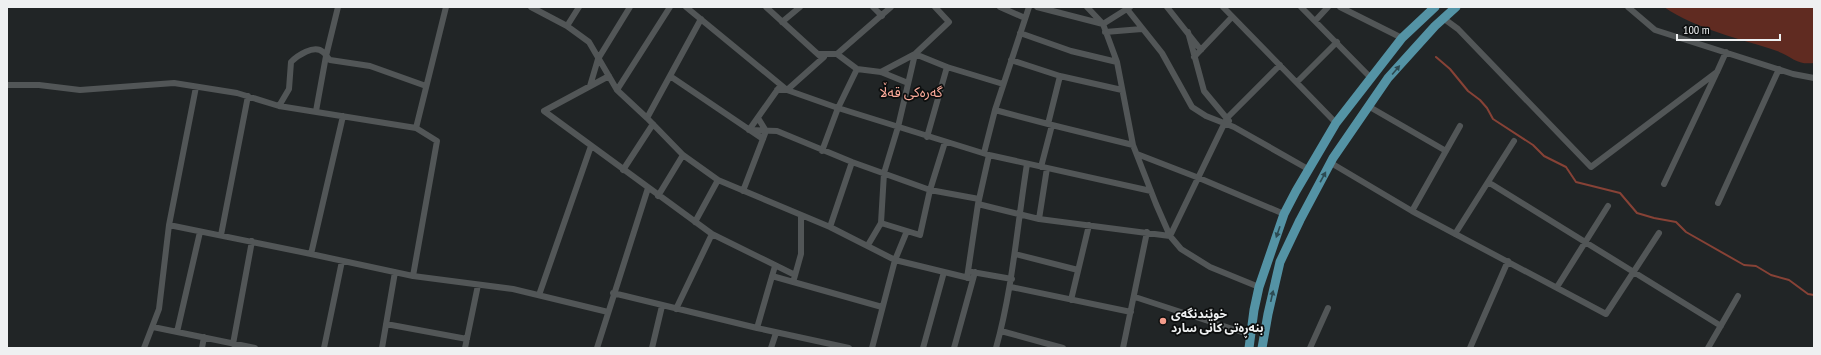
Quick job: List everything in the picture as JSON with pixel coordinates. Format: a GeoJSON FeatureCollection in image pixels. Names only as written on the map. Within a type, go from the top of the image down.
{"type":"FeatureCollection","features":[{"type":"Feature","properties":{"kind":"main road"},"geometry":{"type":"LineString","coordinates":[[1250,348],[1259,287],[1284,214],[1336,123],[1402,38],[1435,7]]}},
{"type":"Feature","properties":{"kind":"main road"},"geometry":{"type":"LineString","coordinates":[[1264,347],[1280,262],[1300,220],[1331,163],[1374,98],[1409,54],[1443,18],[1456,7]]}},
{"type":"Feature","properties":{"kind":"main road"},"geometry":{"type":"LineString","coordinates":[[1364,87],[1366,96],[1374,98]]}},
{"type":"Feature","properties":{"kind":"main road"},"geometry":{"type":"LineString","coordinates":[[1352,104],[1366,110]]}},
{"type":"Feature","properties":{"kind":"street"},"geometry":{"type":"LineString","coordinates":[[316,111],[326,56],[338,7]]}},
{"type":"Feature","properties":{"kind":"street"},"geometry":{"type":"LineString","coordinates":[[416,128],[446,7]]}},
{"type":"Feature","properties":{"kind":"street"},"geometry":{"type":"LineString","coordinates":[[531,7],[566,26],[588,42],[617,90],[683,155],[718,180],[830,227],[895,260],[960,276],[969,276],[975,272],[1012,279]]}},
{"type":"Feature","properties":{"kind":"street"},"geometry":{"type":"LineString","coordinates":[[566,26],[579,7]]}},
{"type":"Feature","properties":{"kind":"street"},"geometry":{"type":"LineString","coordinates":[[590,86],[598,59],[630,7]]}},
{"type":"Feature","properties":{"kind":"street"},"geometry":{"type":"LineString","coordinates":[[617,90],[670,7]]}},
{"type":"Feature","properties":{"kind":"street"},"geometry":{"type":"LineString","coordinates":[[686,7],[778,88],[927,137],[987,154],[1151,191]]}},
{"type":"Feature","properties":{"kind":"street"},"geometry":{"type":"LineString","coordinates":[[766,7],[822,56]]}},
{"type":"Feature","properties":{"kind":"street"},"geometry":{"type":"LineString","coordinates":[[782,22],[800,7]]}},
{"type":"Feature","properties":{"kind":"street"},"geometry":{"type":"LineString","coordinates":[[873,7],[882,16]]}},
{"type":"Feature","properties":{"kind":"street"},"geometry":{"type":"LineString","coordinates":[[787,90],[822,56],[837,54],[891,7]]}},
{"type":"Feature","properties":{"kind":"street"},"geometry":{"type":"LineString","coordinates":[[881,72],[916,54],[949,22],[935,7]]}},
{"type":"Feature","properties":{"kind":"street"},"geometry":{"type":"LineString","coordinates":[[1000,7],[1025,18]]}},
{"type":"Feature","properties":{"kind":"street"},"geometry":{"type":"LineString","coordinates":[[954,348],[969,276],[979,202],[996,110],[1003,84],[1029,7]]}},
{"type":"Feature","properties":{"kind":"street"},"geometry":{"type":"LineString","coordinates":[[1037,7],[1102,24],[1129,8],[1142,29],[1162,53],[1192,107],[1201,113],[1225,121],[1308,170]]}},
{"type":"Feature","properties":{"kind":"street"},"geometry":{"type":"LineString","coordinates":[[1087,7],[1102,24],[1117,62],[1133,145],[1170,236],[1181,249],[1210,267],[1259,287]]}},
{"type":"Feature","properties":{"kind":"street"},"geometry":{"type":"LineString","coordinates":[[1168,7],[1201,50]]}},
{"type":"Feature","properties":{"kind":"street"},"geometry":{"type":"LineString","coordinates":[[1223,7],[1336,123]]}},
{"type":"Feature","properties":{"kind":"street"},"geometry":{"type":"LineString","coordinates":[[1302,7],[1371,78]]}},
{"type":"Feature","properties":{"kind":"street"},"geometry":{"type":"LineString","coordinates":[[1315,21],[1328,7]]}},
{"type":"Feature","properties":{"kind":"street"},"geometry":{"type":"LineString","coordinates":[[1340,7],[1402,38]]}},
{"type":"Feature","properties":{"kind":"street"},"geometry":{"type":"LineString","coordinates":[[1628,7],[1655,30],[1807,78],[1814,78]]}},
{"type":"Feature","properties":{"kind":"street"},"geometry":{"type":"LineString","coordinates":[[1194,57],[1232,17]]}},
{"type":"Feature","properties":{"kind":"street"},"geometry":{"type":"LineString","coordinates":[[1443,18],[1458,29],[1591,167],[1717,72]]}},
{"type":"Feature","properties":{"kind":"street"},"geometry":{"type":"LineString","coordinates":[[647,118],[700,19]]}},
{"type":"Feature","properties":{"kind":"street"},"geometry":{"type":"LineString","coordinates":[[1105,32],[1142,29]]}},
{"type":"Feature","properties":{"kind":"street"},"geometry":{"type":"LineString","coordinates":[[1188,32],[1204,91],[1225,121]]}},
{"type":"Feature","properties":{"kind":"street"},"geometry":{"type":"LineString","coordinates":[[1020,33],[1071,51],[1117,62]]}},
{"type":"Feature","properties":{"kind":"street"},"geometry":{"type":"LineString","coordinates":[[1297,82],[1336,42]]}},
{"type":"Feature","properties":{"kind":"street"},"geometry":{"type":"LineString","coordinates":[[279,106],[289,89],[290,62],[296,57],[312,50],[323,52],[330,60],[370,66],[426,86]]}},
{"type":"Feature","properties":{"kind":"street"},"geometry":{"type":"LineString","coordinates":[[1664,184],[1726,52]]}},
{"type":"Feature","properties":{"kind":"street"},"geometry":{"type":"LineString","coordinates":[[837,54],[857,69],[881,72],[908,83]]}},
{"type":"Feature","properties":{"kind":"street"},"geometry":{"type":"LineString","coordinates":[[916,54],[947,67],[1003,84]]}},
{"type":"Feature","properties":{"kind":"street"},"geometry":{"type":"LineString","coordinates":[[868,245],[881,223],[884,173],[898,127],[916,54]]}},
{"type":"Feature","properties":{"kind":"street"},"geometry":{"type":"LineString","coordinates":[[1011,60],[1060,76],[1122,90]]}},
{"type":"Feature","properties":{"kind":"street"},"geometry":{"type":"LineString","coordinates":[[1170,236],[1225,121],[1280,65]]}},
{"type":"Feature","properties":{"kind":"street"},"geometry":{"type":"LineString","coordinates":[[927,137],[947,67]]}},
{"type":"Feature","properties":{"kind":"street"},"geometry":{"type":"LineString","coordinates":[[822,150],[838,108],[857,69]]}},
{"type":"Feature","properties":{"kind":"street"},"geometry":{"type":"LineString","coordinates":[[1718,203],[1779,69]]}},
{"type":"Feature","properties":{"kind":"street"},"geometry":{"type":"LineString","coordinates":[[609,76],[544,111],[658,196],[712,234],[795,275]]}},
{"type":"Feature","properties":{"kind":"street"},"geometry":{"type":"LineString","coordinates":[[670,76],[763,139]]}},
{"type":"Feature","properties":{"kind":"street"},"geometry":{"type":"LineString","coordinates":[[1039,219],[1050,125],[1060,76]]}},
{"type":"Feature","properties":{"kind":"street"},"geometry":{"type":"LineString","coordinates":[[7,85],[39,85],[80,90],[174,83],[237,93],[279,106],[416,128],[437,141],[413,276]]}},
{"type":"Feature","properties":{"kind":"street"},"geometry":{"type":"LineString","coordinates":[[144,348],[159,309],[169,225],[196,87]]}},
{"type":"Feature","properties":{"kind":"street"},"geometry":{"type":"LineString","coordinates":[[749,130],[778,88]]}},
{"type":"Feature","properties":{"kind":"street"},"geometry":{"type":"LineString","coordinates":[[221,235],[248,96]]}},
{"type":"Feature","properties":{"kind":"street"},"geometry":{"type":"LineString","coordinates":[[996,110],[1133,145]]}},
{"type":"Feature","properties":{"kind":"street"},"geometry":{"type":"LineString","coordinates":[[1366,110],[1446,151]]}},
{"type":"Feature","properties":{"kind":"street"},"geometry":{"type":"LineString","coordinates":[[311,254],[343,116]]}},
{"type":"Feature","properties":{"kind":"street"},"geometry":{"type":"LineString","coordinates":[[758,118],[766,131]]}},
{"type":"Feature","properties":{"kind":"street"},"geometry":{"type":"LineString","coordinates":[[623,170],[652,124]]}},
{"type":"Feature","properties":{"kind":"street"},"geometry":{"type":"LineString","coordinates":[[1412,210],[1460,126]]}},
{"type":"Feature","properties":{"kind":"street"},"geometry":{"type":"LineString","coordinates":[[749,130],[777,131],[852,162],[930,190],[1019,214],[1039,219],[1170,236]]}},
{"type":"Feature","properties":{"kind":"street"},"geometry":{"type":"LineString","coordinates":[[744,190],[766,131]]}},
{"type":"Feature","properties":{"kind":"street"},"geometry":{"type":"LineString","coordinates":[[1455,234],[1514,141]]}},
{"type":"Feature","properties":{"kind":"street"},"geometry":{"type":"LineString","coordinates":[[881,223],[920,235],[930,190],[945,142]]}},
{"type":"Feature","properties":{"kind":"street"},"geometry":{"type":"LineString","coordinates":[[539,295],[591,146]]}},
{"type":"Feature","properties":{"kind":"street"},"geometry":{"type":"LineString","coordinates":[[1136,154],[1199,178],[1284,214]]}},
{"type":"Feature","properties":{"kind":"street"},"geometry":{"type":"LineString","coordinates":[[658,196],[683,155]]}},
{"type":"Feature","properties":{"kind":"street"},"geometry":{"type":"LineString","coordinates":[[830,227],[852,162]]}},
{"type":"Feature","properties":{"kind":"street"},"geometry":{"type":"LineString","coordinates":[[1331,163],[1455,234],[1606,314],[1659,233]]}},
{"type":"Feature","properties":{"kind":"street"},"geometry":{"type":"LineString","coordinates":[[996,348],[1011,287],[1019,214],[1027,164]]}},
{"type":"Feature","properties":{"kind":"street"},"geometry":{"type":"LineString","coordinates":[[695,222],[718,180]]}},
{"type":"Feature","properties":{"kind":"street"},"geometry":{"type":"LineString","coordinates":[[1488,182],[1721,326]]}},
{"type":"Feature","properties":{"kind":"street"},"geometry":{"type":"LineString","coordinates":[[597,348],[613,293],[648,188]]}},
{"type":"Feature","properties":{"kind":"street"},"geometry":{"type":"LineString","coordinates":[[1557,288],[1608,206]]}},
{"type":"Feature","properties":{"kind":"street"},"geometry":{"type":"LineString","coordinates":[[793,282],[801,254],[801,215]]}},
{"type":"Feature","properties":{"kind":"street"},"geometry":{"type":"LineString","coordinates":[[169,225],[252,241],[413,276],[539,295],[608,312]]}},
{"type":"Feature","properties":{"kind":"street"},"geometry":{"type":"LineString","coordinates":[[1071,300],[1090,225]]}},
{"type":"Feature","properties":{"kind":"street"},"geometry":{"type":"LineString","coordinates":[[872,348],[895,260],[907,231]]}},
{"type":"Feature","properties":{"kind":"street"},"geometry":{"type":"LineString","coordinates":[[177,332],[200,232]]}},
{"type":"Feature","properties":{"kind":"street"},"geometry":{"type":"LineString","coordinates":[[1123,348],[1132,312],[1147,232]]}},
{"type":"Feature","properties":{"kind":"street"},"geometry":{"type":"LineString","coordinates":[[676,309],[712,234]]}},
{"type":"Feature","properties":{"kind":"street"},"geometry":{"type":"LineString","coordinates":[[233,344],[252,241]]}},
{"type":"Feature","properties":{"kind":"street"},"geometry":{"type":"LineString","coordinates":[[1015,254],[1078,270]]}},
{"type":"Feature","properties":{"kind":"street"},"geometry":{"type":"LineString","coordinates":[[324,348],[342,261]]}},
{"type":"Feature","properties":{"kind":"street"},"geometry":{"type":"LineString","coordinates":[[1470,348],[1508,261]]}},
{"type":"Feature","properties":{"kind":"street"},"geometry":{"type":"LineString","coordinates":[[758,328],[775,266]]}},
{"type":"Feature","properties":{"kind":"street"},"geometry":{"type":"LineString","coordinates":[[772,276],[797,268]]}},
{"type":"Feature","properties":{"kind":"street"},"geometry":{"type":"LineString","coordinates":[[382,348],[395,272]]}},
{"type":"Feature","properties":{"kind":"street"},"geometry":{"type":"LineString","coordinates":[[923,348],[944,272]]}},
{"type":"Feature","properties":{"kind":"street"},"geometry":{"type":"LineString","coordinates":[[772,276],[882,306]]}},
{"type":"Feature","properties":{"kind":"street"},"geometry":{"type":"LineString","coordinates":[[465,348],[478,285]]}},
{"type":"Feature","properties":{"kind":"street"},"geometry":{"type":"LineString","coordinates":[[1011,287],[1132,312]]}},
{"type":"Feature","properties":{"kind":"street"},"geometry":{"type":"LineString","coordinates":[[613,293],[776,333],[849,348]]}},
{"type":"Feature","properties":{"kind":"street"},"geometry":{"type":"LineString","coordinates":[[1708,348],[1738,296]]}},
{"type":"Feature","properties":{"kind":"street"},"geometry":{"type":"LineString","coordinates":[[1135,297],[1251,335]]}},
{"type":"Feature","properties":{"kind":"street"},"geometry":{"type":"LineString","coordinates":[[652,348],[662,306]]}},
{"type":"Feature","properties":{"kind":"street"},"geometry":{"type":"LineString","coordinates":[[1310,348],[1328,308]]}},
{"type":"Feature","properties":{"kind":"street"},"geometry":{"type":"LineString","coordinates":[[386,324],[467,339]]}},
{"type":"Feature","properties":{"kind":"street"},"geometry":{"type":"LineString","coordinates":[[153,327],[254,348]]}},
{"type":"Feature","properties":{"kind":"street"},"geometry":{"type":"LineString","coordinates":[[1001,331],[1063,348]]}},
{"type":"Feature","properties":{"kind":"street"},"geometry":{"type":"LineString","coordinates":[[771,348],[776,333]]}},
{"type":"Feature","properties":{"kind":"street"},"geometry":{"type":"LineString","coordinates":[[202,348],[204,338]]}},
{"type":"Feature","properties":{"kind":"shaded area"},"geometry":{"type":"Polygon","coordinates":[[[1664,7],[1814,7],[1814,63],[1799,62],[1777,51],[1705,28],[1664,7]]]}},
{"type":"Feature","properties":{"kind":"waterway"},"geometry":{"type":"LineString","coordinates":[[1436,57],[1450,69],[1468,91],[1480,100],[1487,108],[1493,119],[1533,145],[1544,156],[1566,167],[1576,182],[1620,193],[1637,213],[1676,222],[1686,232],[1744,265],[1756,266],[1771,275],[1789,280],[1808,294],[1814,295]]}},
{"type":"Feature","properties":{"kind":"place","name":"خوێندنگەی بنەڕەتی کانی سارد"},"geometry":{"type":"Point","coordinates":[1163,321]}},
{"type":"Feature","properties":{"kind":"district","name":"گەرەکی قەڵا"},"geometry":{"type":"Point","coordinates":[911,92]}}]}
